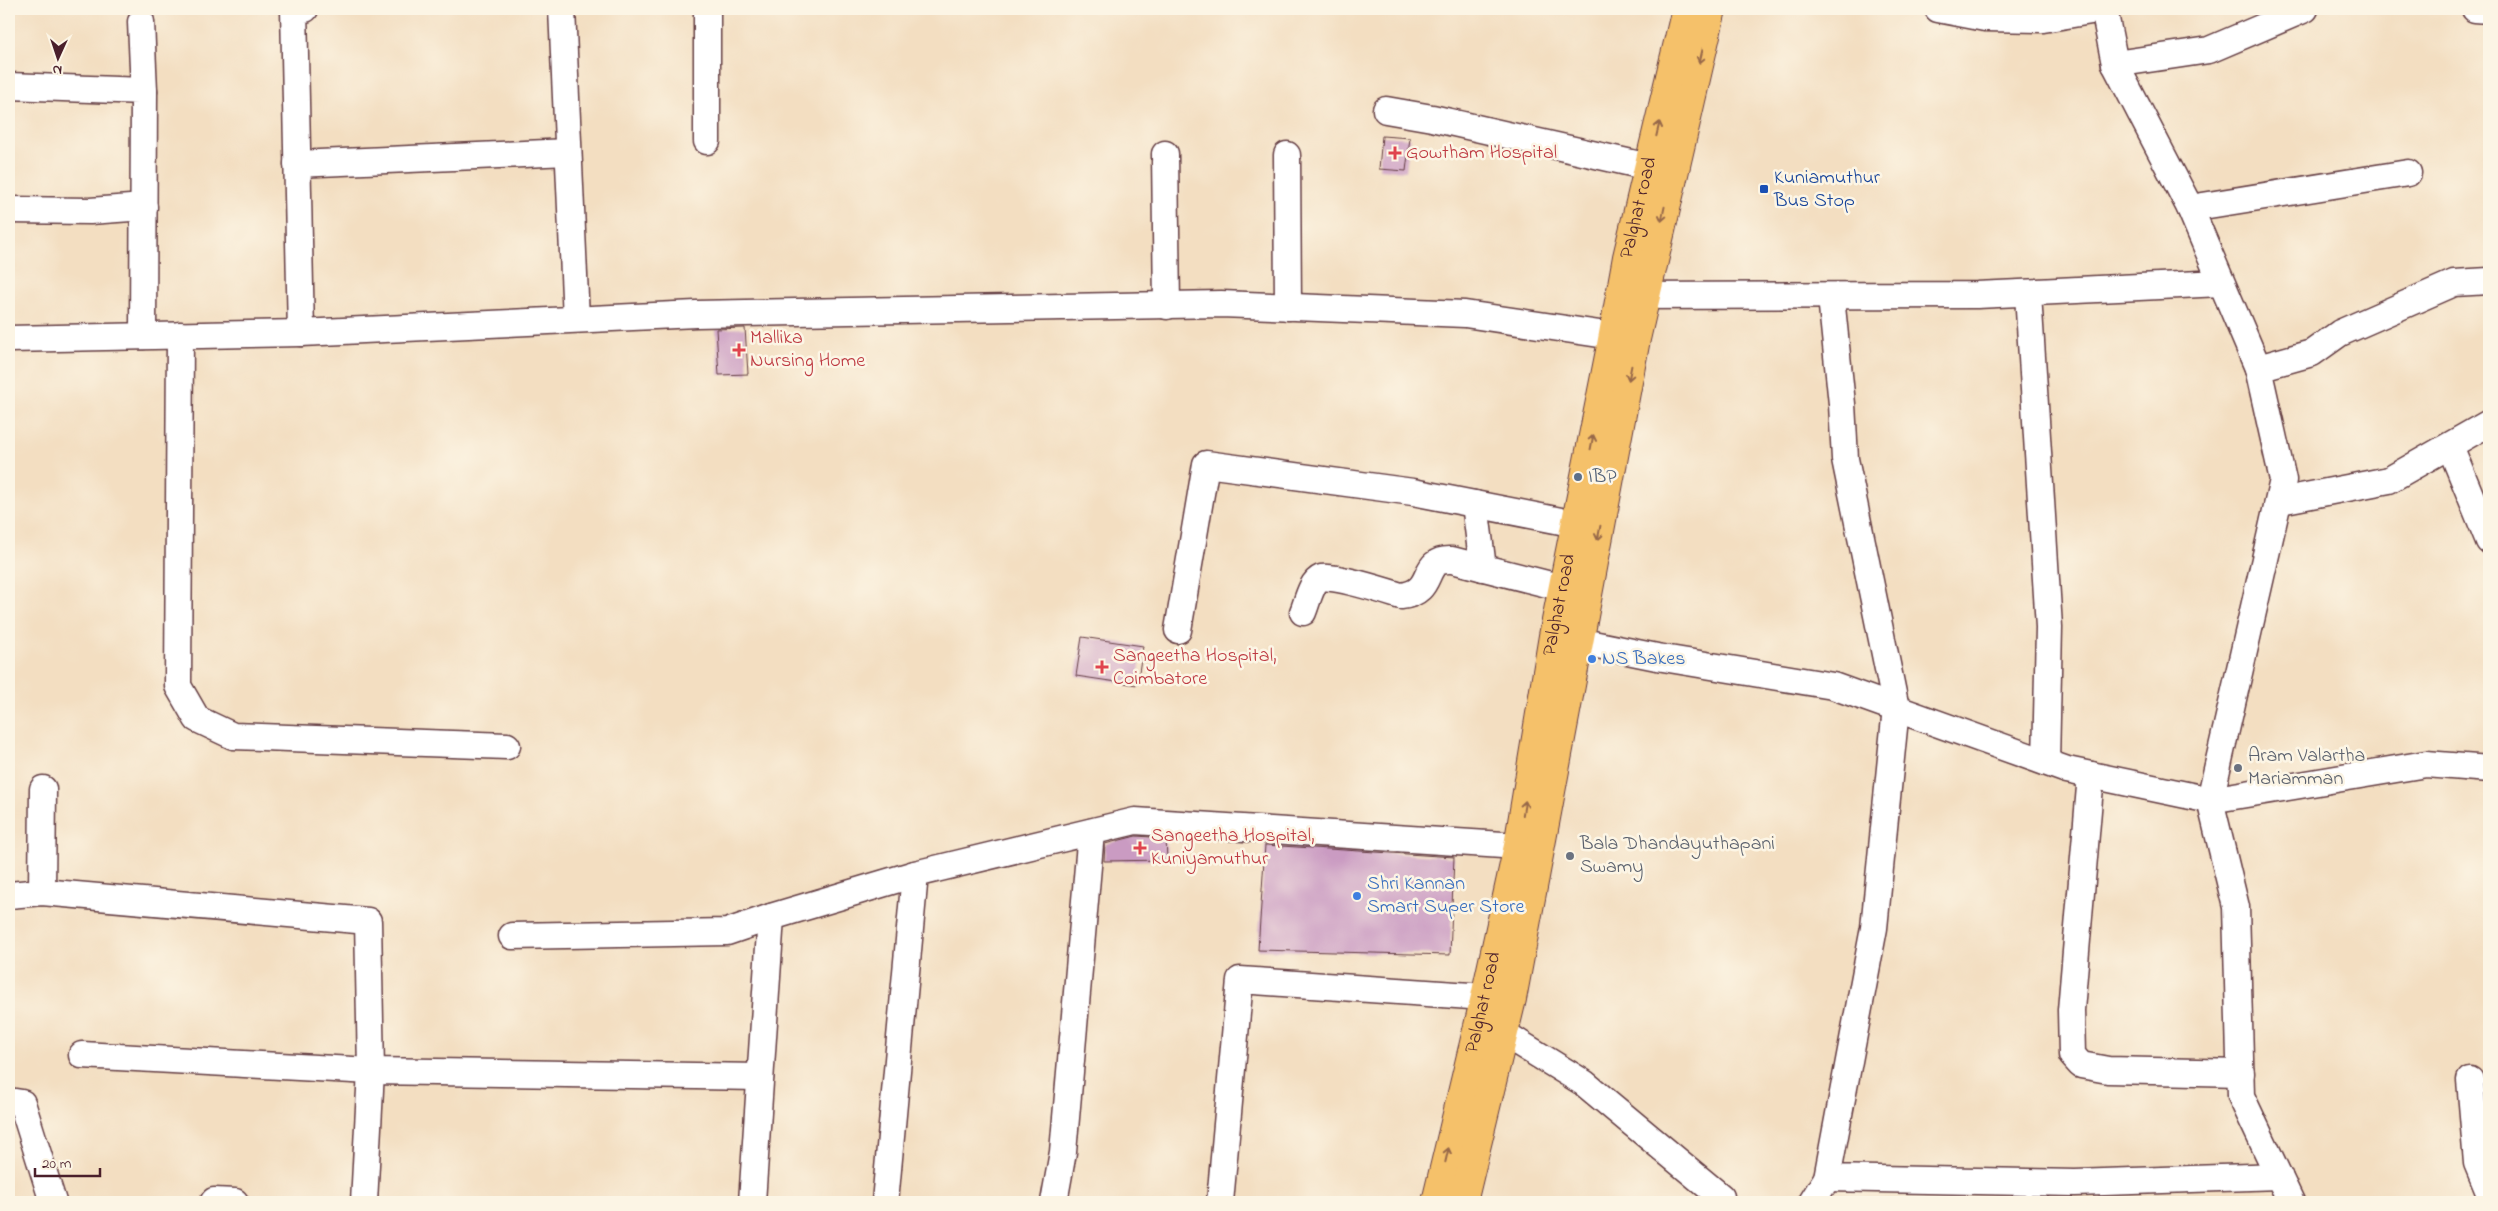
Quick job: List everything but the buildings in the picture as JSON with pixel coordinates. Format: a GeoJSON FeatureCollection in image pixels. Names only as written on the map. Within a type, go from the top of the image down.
{"type":"FeatureCollection","features":[{"type":"Feature","properties":{"kind":"main road","name":"Palghat road"},"geometry":{"type":"LineString","coordinates":[[1633,296],[1627,257],[1686,9]]}},
{"type":"Feature","properties":{"kind":"main road","name":"Palghat road"},"geometry":{"type":"LineString","coordinates":[[1464,1202],[1503,1033],[1529,848],[1566,639],[1633,296],[1712,9]]}},
{"type":"Feature","properties":{"kind":"main road","name":"Palghat road"},"geometry":{"type":"LineString","coordinates":[[1566,639],[1562,588],[1576,524],[1625,337]]}},
{"type":"Feature","properties":{"kind":"main road","name":"Palghat road"},"geometry":{"type":"LineString","coordinates":[[1436,1202],[1485,997],[1529,848]]}},
{"type":"Feature","properties":{"kind":"street"},"geometry":{"type":"LineString","coordinates":[[293,9],[301,333]]}},
{"type":"Feature","properties":{"kind":"street"},"geometry":{"type":"LineString","coordinates":[[562,9],[576,319]]}},
{"type":"Feature","properties":{"kind":"street"},"geometry":{"type":"LineString","coordinates":[[707,9],[707,141]]}},
{"type":"Feature","properties":{"kind":"street"},"geometry":{"type":"LineString","coordinates":[[1938,9],[1986,18],[2042,19],[2103,9],[2115,64],[2190,208],[2258,368],[2283,480],[2280,501],[2210,800],[2236,907],[2241,1096],[2291,1202]]}},
{"type":"Feature","properties":{"kind":"street"},"geometry":{"type":"LineString","coordinates":[[2115,64],[2209,50],[2305,9]]}},
{"type":"Feature","properties":{"kind":"street"},"geometry":{"type":"LineString","coordinates":[[2475,9],[2489,10]]}},
{"type":"Feature","properties":{"kind":"street"},"geometry":{"type":"LineString","coordinates":[[141,22],[144,91],[143,336]]}},
{"type":"Feature","properties":{"kind":"street"},"geometry":{"type":"LineString","coordinates":[[9,86],[144,91]]}},
{"type":"Feature","properties":{"kind":"street"},"geometry":{"type":"LineString","coordinates":[[1386,110],[1432,118],[1649,167]]}},
{"type":"Feature","properties":{"kind":"street"},"geometry":{"type":"LineString","coordinates":[[297,164],[568,152]]}},
{"type":"Feature","properties":{"kind":"street"},"geometry":{"type":"LineString","coordinates":[[1165,154],[1167,306]]}},
{"type":"Feature","properties":{"kind":"street"},"geometry":{"type":"LineString","coordinates":[[1287,155],[1288,307]]}},
{"type":"Feature","properties":{"kind":"street"},"geometry":{"type":"LineString","coordinates":[[2190,208],[2408,173]]}},
{"type":"Feature","properties":{"kind":"street"},"geometry":{"type":"LineString","coordinates":[[9,210],[90,211],[144,207]]}},
{"type":"Feature","properties":{"kind":"street"},"geometry":{"type":"LineString","coordinates":[[2258,368],[2312,353],[2340,333],[2454,283],[2489,281]]}},
{"type":"Feature","properties":{"kind":"street"},"geometry":{"type":"LineString","coordinates":[[1633,296],[1830,297],[2028,294],[2221,283]]}},
{"type":"Feature","properties":{"kind":"street"},"geometry":{"type":"LineString","coordinates":[[2028,294],[2049,627],[2046,762]]}},
{"type":"Feature","properties":{"kind":"street"},"geometry":{"type":"LineString","coordinates":[[1812,1202],[1826,1178],[1874,928],[1896,708],[1845,460],[1842,404],[1830,297]]}},
{"type":"Feature","properties":{"kind":"street"},"geometry":{"type":"LineString","coordinates":[[9,339],[301,333],[696,314],[1221,304],[1464,314],[1625,337]]}},
{"type":"Feature","properties":{"kind":"street"},"geometry":{"type":"LineString","coordinates":[[180,335],[178,686],[197,719],[233,736],[507,746]]}},
{"type":"Feature","properties":{"kind":"street"},"geometry":{"type":"LineString","coordinates":[[2280,501],[2390,480],[2489,424]]}},
{"type":"Feature","properties":{"kind":"street"},"geometry":{"type":"LineString","coordinates":[[2450,446],[2489,541]]}},
{"type":"Feature","properties":{"kind":"street"},"geometry":{"type":"LineString","coordinates":[[1178,630],[1206,464],[1413,492],[1576,524]]}},
{"type":"Feature","properties":{"kind":"street"},"geometry":{"type":"LineString","coordinates":[[1476,504],[1483,568]]}},
{"type":"Feature","properties":{"kind":"street"},"geometry":{"type":"LineString","coordinates":[[1302,612],[1316,582],[1321,578],[1333,578],[1401,596],[1419,592],[1434,564],[1442,560],[1483,568],[1562,588]]}},
{"type":"Feature","properties":{"kind":"street"},"geometry":{"type":"LineString","coordinates":[[1566,639],[1657,657],[1833,686],[2046,762],[2091,775],[2210,800],[2426,764],[2489,769]]}},
{"type":"Feature","properties":{"kind":"street"},"geometry":{"type":"LineString","coordinates":[[2091,775],[2071,1010],[2072,1055],[2081,1065],[2108,1070],[2241,1073]]}},
{"type":"Feature","properties":{"kind":"street"},"geometry":{"type":"LineString","coordinates":[[42,892],[43,789]]}},
{"type":"Feature","properties":{"kind":"street"},"geometry":{"type":"LineString","coordinates":[[512,936],[727,932],[915,874],[1135,821],[1529,848]]}},
{"type":"Feature","properties":{"kind":"street"},"geometry":{"type":"LineString","coordinates":[[1054,1202],[1063,1152],[1091,832]]}},
{"type":"Feature","properties":{"kind":"street"},"geometry":{"type":"LineString","coordinates":[[885,1202],[915,874]]}},
{"type":"Feature","properties":{"kind":"street"},"geometry":{"type":"LineString","coordinates":[[9,895],[42,892],[368,921],[371,1071],[364,1202]]}},
{"type":"Feature","properties":{"kind":"street"},"geometry":{"type":"LineString","coordinates":[[752,1202],[771,917]]}},
{"type":"Feature","properties":{"kind":"street"},"geometry":{"type":"LineString","coordinates":[[1220,1202],[1240,980],[1485,997]]}},
{"type":"Feature","properties":{"kind":"street"},"geometry":{"type":"LineString","coordinates":[[1503,1033],[1584,1082],[1721,1197],[1716,1202]]}},
{"type":"Feature","properties":{"kind":"street"},"geometry":{"type":"LineString","coordinates":[[82,1055],[371,1071],[760,1077]]}},
{"type":"Feature","properties":{"kind":"street"},"geometry":{"type":"LineString","coordinates":[[2470,1080],[2477,1163],[2489,1192]]}},
{"type":"Feature","properties":{"kind":"street"},"geometry":{"type":"LineString","coordinates":[[9,1101],[22,1103],[52,1202]]}},
{"type":"Feature","properties":{"kind":"street"},"geometry":{"type":"LineString","coordinates":[[1826,1178],[2076,1182],[2279,1176]]}},
{"type":"Feature","properties":{"kind":"place","name":"Gowtham Hospital"},"geometry":{"type":"Point","coordinates":[1395,153]}},
{"type":"Feature","properties":{"kind":"place","name":"Kuniamuthur Bus Stop"},"geometry":{"type":"Point","coordinates":[1764,189]}},
{"type":"Feature","properties":{"kind":"place","name":"Mallika Nursing Home"},"geometry":{"type":"Point","coordinates":[739,350]}},
{"type":"Feature","properties":{"kind":"place","name":"IBP"},"geometry":{"type":"Point","coordinates":[1578,477]}},
{"type":"Feature","properties":{"kind":"place","name":"NS Bakes"},"geometry":{"type":"Point","coordinates":[1592,659]}},
{"type":"Feature","properties":{"kind":"place","name":"Sangeetha Hospital, Coimbatore"},"geometry":{"type":"Point","coordinates":[1102,667]}},
{"type":"Feature","properties":{"kind":"place","name":"Aram Valartha Mariamman"},"geometry":{"type":"Point","coordinates":[2238,768]}},
{"type":"Feature","properties":{"kind":"place","name":"Sangeetha Hospital, Kuniyamuthur"},"geometry":{"type":"Point","coordinates":[1140,848]}},
{"type":"Feature","properties":{"kind":"place","name":"Bala Dhandayuthapani Swamy"},"geometry":{"type":"Point","coordinates":[1570,856]}},
{"type":"Feature","properties":{"kind":"place","name":"Shri Kannan Smart Super Store"},"geometry":{"type":"Point","coordinates":[1357,896]}}]}
